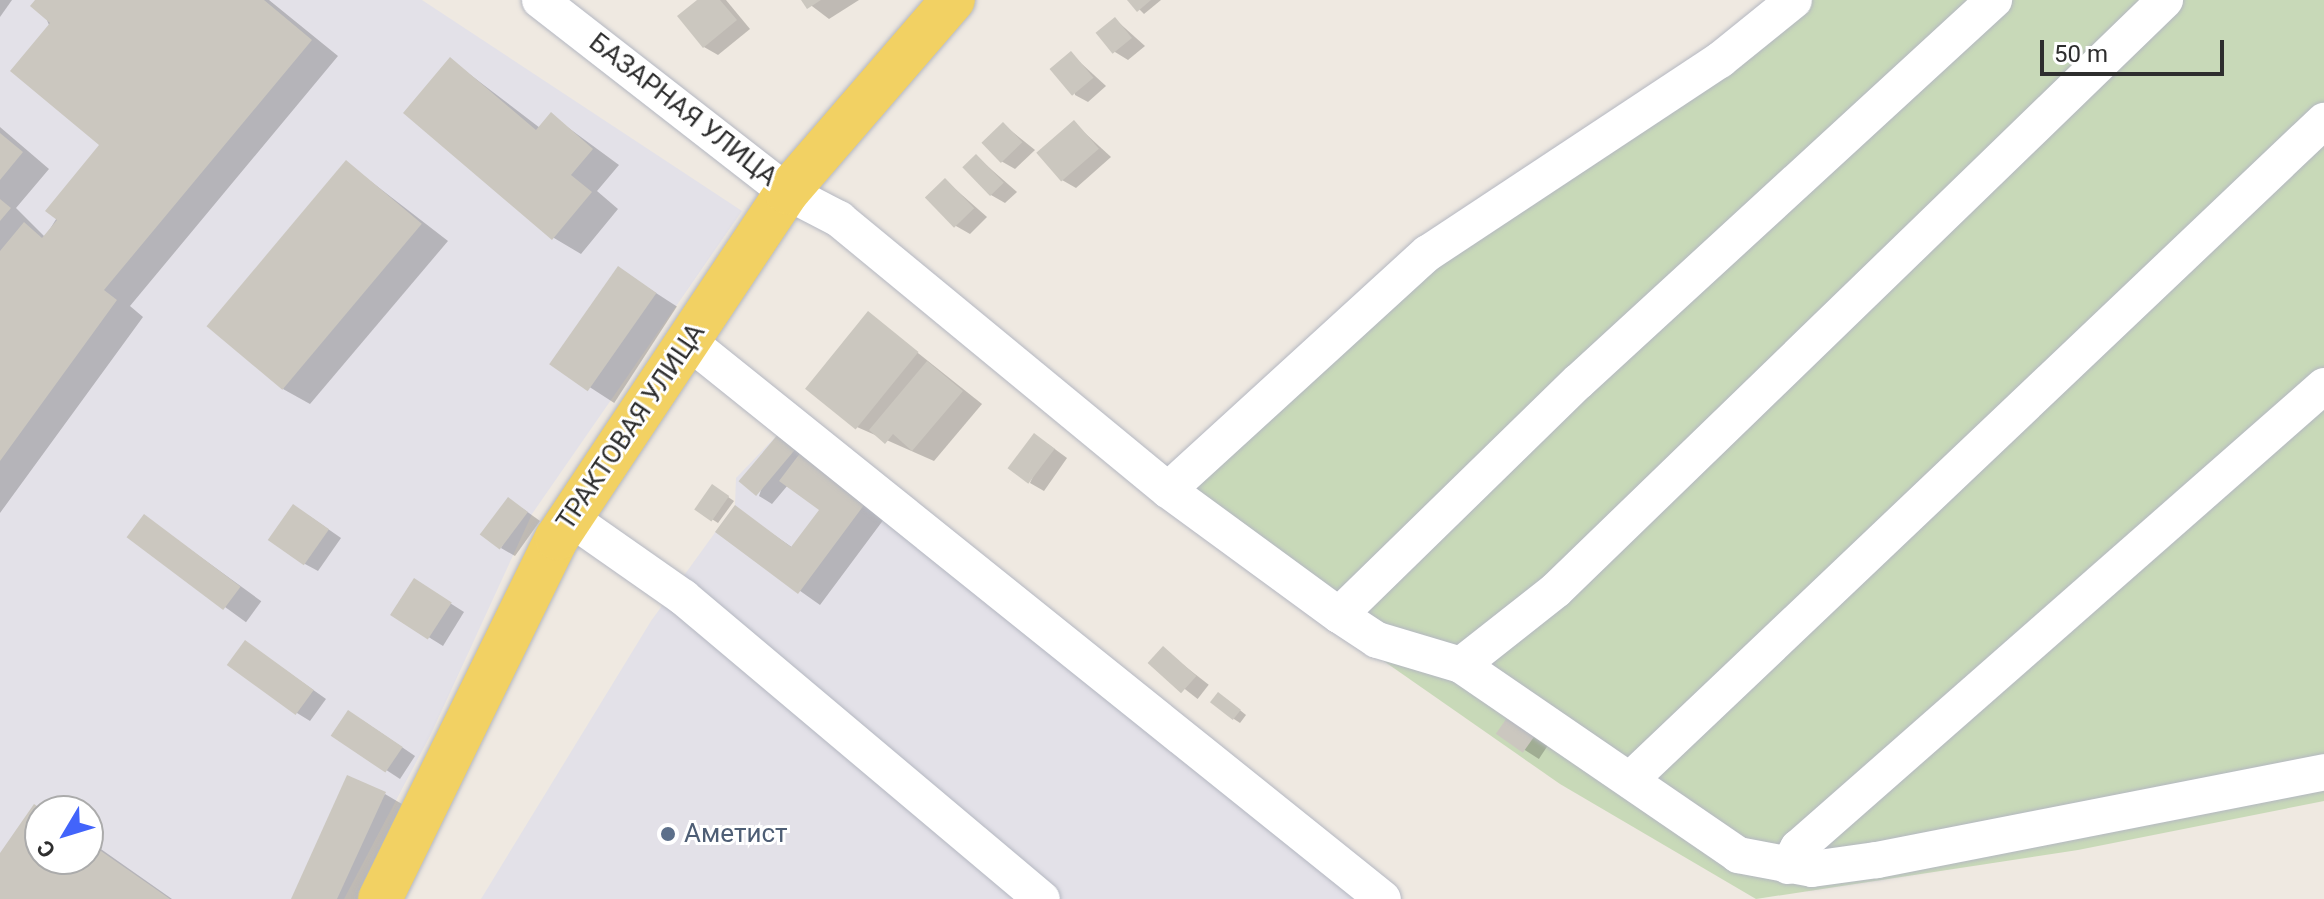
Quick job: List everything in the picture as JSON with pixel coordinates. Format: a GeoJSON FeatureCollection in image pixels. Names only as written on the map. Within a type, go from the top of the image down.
{"type":"FeatureCollection","features":[{"type":"Feature","properties":{"kind":"main road","name":"ТРАКТОВАЯ УЛИЦА"},"geometry":{"type":"LineString","coordinates":[[380,899],[570,518],[787,192],[953,0]]}},
{"type":"Feature","properties":{"kind":"street","name":"БАЗАРНАЯ УЛИЦА"},"geometry":{"type":"LineString","coordinates":[[540,0],[787,192],[851,228],[1168,490],[1339,615],[1377,640],[1461,665],[1738,855],[1788,866],[1877,860],[2324,772]]}},
{"type":"Feature","properties":{"kind":"street"},"geometry":{"type":"LineString","coordinates":[[1168,490],[1428,253],[1720,60],[1794,0]]}},
{"type":"Feature","properties":{"kind":"street"},"geometry":{"type":"LineString","coordinates":[[1339,615],[1578,382],[1994,0]]}},
{"type":"Feature","properties":{"kind":"street"},"geometry":{"type":"LineString","coordinates":[[1461,665],[1556,590],[2165,0]]}},
{"type":"Feature","properties":{"kind":"street"},"geometry":{"type":"LineString","coordinates":[[1631,779],[2324,121]]}},
{"type":"Feature","properties":{"kind":"street"},"geometry":{"type":"LineString","coordinates":[[688,341],[1383,899]]}},
{"type":"Feature","properties":{"kind":"street"},"geometry":{"type":"LineString","coordinates":[[1788,866],[1798,848],[2324,386]]}},
{"type":"Feature","properties":{"kind":"street"},"geometry":{"type":"LineString","coordinates":[[570,518],[683,597],[1042,899]]}},
{"type":"Feature","properties":{"kind":"shaded area"},"geometry":{"type":"Polygon","coordinates":[[[0,0],[422,0],[742,211],[532,514],[431,734],[344,899],[0,899],[0,0]]]}},
{"type":"Feature","properties":{"kind":"shaded area"},"geometry":{"type":"Polygon","coordinates":[[[779,433],[1361,899],[481,899],[651,621],[735,505],[736,478],[779,433]]]}},
{"type":"Feature","properties":{"kind":"green space"},"geometry":{"type":"Polygon","coordinates":[[[1783,0],[2324,0],[2324,801],[2078,850],[1756,899],[1560,784],[1150,498],[1205,443],[1783,0]]]}},
{"type":"Feature","properties":{"kind":"building"},"geometry":{"type":"Polygon","coordinates":[[[35,0],[264,0],[312,40],[104,290],[117,300],[0,461],[0,251],[24,222],[42,238],[57,220],[45,211],[99,145],[10,71],[50,23],[30,6],[35,0]]]}},
{"type":"Feature","properties":{"kind":"building"},"geometry":{"type":"Polygon","coordinates":[[[697,0],[720,0],[737,20],[703,48],[677,16],[697,0]]]}},
{"type":"Feature","properties":{"kind":"building"},"geometry":{"type":"Polygon","coordinates":[[[801,0],[821,0],[807,9],[801,0]]]}},
{"type":"Feature","properties":{"kind":"building"},"geometry":{"type":"Polygon","coordinates":[[[1127,0],[1151,0],[1137,12],[1127,0]]]}},
{"type":"Feature","properties":{"kind":"building"},"geometry":{"type":"Polygon","coordinates":[[[1115,17],[1132,38],[1113,54],[1096,33],[1115,17]]]}},
{"type":"Feature","properties":{"kind":"building"},"geometry":{"type":"Polygon","coordinates":[[[1071,51],[1093,78],[1072,96],[1050,69],[1071,51]]]}},
{"type":"Feature","properties":{"kind":"building"},"geometry":{"type":"Polygon","coordinates":[[[450,57],[536,130],[551,112],[593,149],[571,175],[592,192],[552,240],[403,113],[450,57]]]}},
{"type":"Feature","properties":{"kind":"building"},"geometry":{"type":"Polygon","coordinates":[[[1074,120],[1099,149],[1061,181],[1036,153],[1074,120]]]}},
{"type":"Feature","properties":{"kind":"building"},"geometry":{"type":"Polygon","coordinates":[[[1003,122],[1022,142],[1001,163],[981,143],[1003,122]]]}},
{"type":"Feature","properties":{"kind":"building"},"geometry":{"type":"Polygon","coordinates":[[[0,133],[23,152],[0,180],[0,133]]]}},
{"type":"Feature","properties":{"kind":"building"},"geometry":{"type":"Polygon","coordinates":[[[976,154],[1004,183],[990,196],[962,167],[976,154]]]}},
{"type":"Feature","properties":{"kind":"building"},"geometry":{"type":"Polygon","coordinates":[[[346,160],[422,224],[282,390],[207,326],[346,160]]]}},
{"type":"Feature","properties":{"kind":"building"},"geometry":{"type":"Polygon","coordinates":[[[945,178],[974,208],[954,228],[925,197],[945,178]]]}},
{"type":"Feature","properties":{"kind":"building"},"geometry":{"type":"Polygon","coordinates":[[[0,199],[11,208],[0,221],[0,199]]]}},
{"type":"Feature","properties":{"kind":"building"},"geometry":{"type":"Polygon","coordinates":[[[618,266],[657,293],[588,391],[549,364],[618,266]]]}},
{"type":"Feature","properties":{"kind":"building"},"geometry":{"type":"Polygon","coordinates":[[[868,311],[919,352],[856,430],[805,389],[868,311]]]}},
{"type":"Feature","properties":{"kind":"building"},"geometry":{"type":"Polygon","coordinates":[[[927,361],[963,391],[912,451],[893,434],[885,444],[869,430],[927,361]]]}},
{"type":"Feature","properties":{"kind":"building"},"geometry":{"type":"Polygon","coordinates":[[[779,433],[797,448],[756,496],[739,481],[779,433]]]}},
{"type":"Feature","properties":{"kind":"building"},"geometry":{"type":"Polygon","coordinates":[[[1034,433],[1055,449],[1028,484],[1008,468],[1034,433]]]}},
{"type":"Feature","properties":{"kind":"building"},"geometry":{"type":"Polygon","coordinates":[[[801,452],[867,501],[798,594],[715,532],[735,505],[791,547],[819,510],[779,481],[801,452]]]}},
{"type":"Feature","properties":{"kind":"building"},"geometry":{"type":"Polygon","coordinates":[[[712,484],[729,496],[711,521],[694,509],[712,484]]]}},
{"type":"Feature","properties":{"kind":"building"},"geometry":{"type":"Polygon","coordinates":[[[508,497],[528,512],[500,550],[480,535],[508,497]]]}},
{"type":"Feature","properties":{"kind":"building"},"geometry":{"type":"Polygon","coordinates":[[[293,504],[329,529],[304,565],[268,540],[293,504]]]}},
{"type":"Feature","properties":{"kind":"building"},"geometry":{"type":"Polygon","coordinates":[[[144,514],[241,587],[223,610],[127,537],[144,514]]]}},
{"type":"Feature","properties":{"kind":"building"},"geometry":{"type":"Polygon","coordinates":[[[414,578],[452,603],[428,639],[390,615],[414,578]]]}},
{"type":"Feature","properties":{"kind":"building"},"geometry":{"type":"Polygon","coordinates":[[[245,640],[314,690],[296,715],[227,665],[245,640]]]}},
{"type":"Feature","properties":{"kind":"building"},"geometry":{"type":"Polygon","coordinates":[[[1163,646],[1196,676],[1181,693],[1148,663],[1163,646]]]}},
{"type":"Feature","properties":{"kind":"building"},"geometry":{"type":"Polygon","coordinates":[[[1218,692],[1241,710],[1233,720],[1210,702],[1218,692]]]}},
{"type":"Feature","properties":{"kind":"building"},"geometry":{"type":"Polygon","coordinates":[[[348,710],[403,747],[385,773],[331,736],[348,710]]]}},
{"type":"Feature","properties":{"kind":"building"},"geometry":{"type":"Polygon","coordinates":[[[1509,715],[1536,734],[1523,753],[1496,734],[1509,715]]]}},
{"type":"Feature","properties":{"kind":"building"},"geometry":{"type":"Polygon","coordinates":[[[347,775],[386,792],[337,899],[291,899],[347,775]]]}},
{"type":"Feature","properties":{"kind":"building"},"geometry":{"type":"Polygon","coordinates":[[[24,818],[24,875],[104,875],[104,853],[170,899],[0,899],[0,853],[24,818]]]}},
{"type":"Feature","properties":{"kind":"place","name":"Аметист"},"geometry":{"type":"Point","coordinates":[668,834]}}]}
